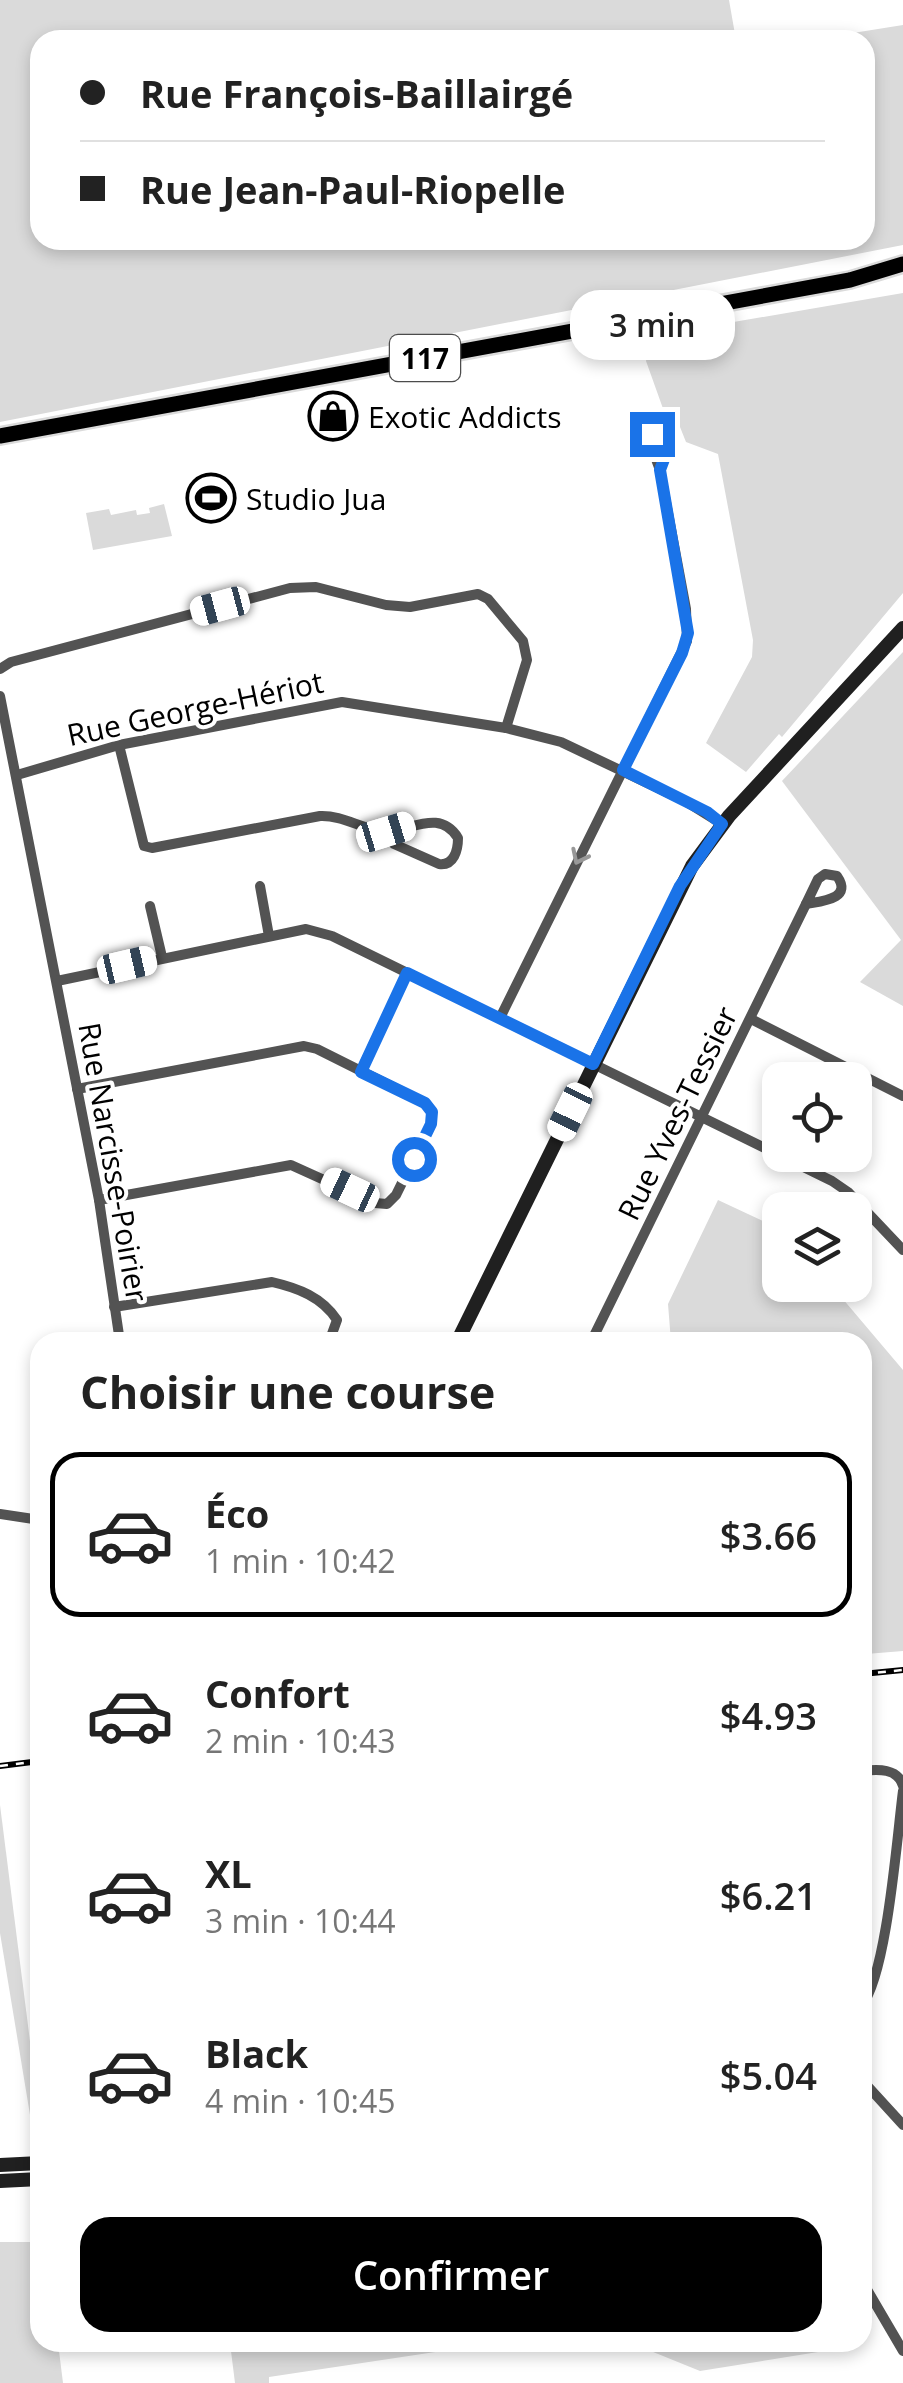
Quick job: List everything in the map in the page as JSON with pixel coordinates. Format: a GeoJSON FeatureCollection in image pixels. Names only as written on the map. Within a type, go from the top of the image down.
{"type":"FeatureCollection","features":[{"type":"Feature","properties":{"kind":"main road","name":"117"},"geometry":{"type":"LineString","coordinates":[[850,280],[903,264]]}},
{"type":"Feature","properties":{"kind":"main road","name":"117"},"geometry":{"type":"LineString","coordinates":[[0,436],[850,280],[903,276]]}},
{"type":"Feature","properties":{"kind":"street"},"geometry":{"type":"LineString","coordinates":[[500,1018],[682,653],[688,633],[660,470]]}},
{"type":"Feature","properties":{"kind":"street"},"geometry":{"type":"LineString","coordinates":[[0,669],[11,662],[290,588],[316,588],[410,607],[478,594],[488,599],[523,640],[527,660],[506,728]]}},
{"type":"Feature","properties":{"kind":"street"},"geometry":{"type":"LineString","coordinates":[[462,1332],[680,886],[722,824],[901,628]]}},
{"type":"Feature","properties":{"kind":"street","name":"Rue Narcisse-Poirier"},"geometry":{"type":"LineString","coordinates":[[0,696],[98,1200],[118,1332]]}},
{"type":"Feature","properties":{"kind":"street","name":"Rue George-Hériot"},"geometry":{"type":"LineString","coordinates":[[17,775],[119,745],[342,702],[506,728],[561,742],[707,812],[722,824]]}},
{"type":"Feature","properties":{"kind":"street"},"geometry":{"type":"LineString","coordinates":[[119,745],[144,846],[152,848],[335,816],[386,832],[422,821],[435,824],[453,830],[458,850],[452,860],[439,864],[394,844],[386,832]]}},
{"type":"Feature","properties":{"kind":"street"},"geometry":{"type":"LineString","coordinates":[[260,886],[269,936]]}},
{"type":"Feature","properties":{"kind":"street","name":"Rue Yves-Tessier"},"geometry":{"type":"LineString","coordinates":[[597,1332],[806,904]]}},
{"type":"Feature","properties":{"kind":"street"},"geometry":{"type":"LineString","coordinates":[[150,906],[162,957]]}},
{"type":"Feature","properties":{"kind":"street"},"geometry":{"type":"LineString","coordinates":[[57,981],[306,929],[332,936],[832,1181],[848,1192],[903,1250]]}},
{"type":"Feature","properties":{"kind":"street"},"geometry":{"type":"LineString","coordinates":[[361,1072],[407,973]]}},
{"type":"Feature","properties":{"kind":"street"},"geometry":{"type":"LineString","coordinates":[[751,1019],[903,1096]]}},
{"type":"Feature","properties":{"kind":"street"},"geometry":{"type":"LineString","coordinates":[[77,1089],[304,1046],[425,1103],[432,1112],[431,1124],[396,1195],[387,1204],[375,1203],[291,1165],[98,1200]]}},
{"type":"Feature","properties":{"kind":"street"},"geometry":{"type":"LineString","coordinates":[[114,1307],[272,1282],[294,1287],[328,1305],[337,1320],[332,1332]]}},
{"type":"Feature","properties":{"kind":"street"},"geometry":{"type":"LineString","coordinates":[[0,1514],[30,1518]]}},
{"type":"Feature","properties":{"kind":"street"},"geometry":{"type":"LineString","coordinates":[[872,1771],[892,1772],[901,1778],[903,1788],[879,1968],[872,1988]]}},
{"type":"Feature","properties":{"kind":"street"},"geometry":{"type":"LineString","coordinates":[[872,2091],[903,2125]]}},
{"type":"Feature","properties":{"kind":"street"},"geometry":{"type":"LineString","coordinates":[[0,2166],[30,2164]]}},
{"type":"Feature","properties":{"kind":"street"},"geometry":{"type":"LineString","coordinates":[[0,2180],[30,2179]]}},
{"type":"Feature","properties":{"kind":"street"},"geometry":{"type":"LineString","coordinates":[[872,2298],[903,2352]]}},
{"type":"Feature","properties":{"kind":"shaded area"},"geometry":{"type":"Polygon","coordinates":[[[0,0],[729,0],[734,30],[30,30],[30,250],[875,250],[875,30],[872,30],[903,25],[903,245],[0,422],[0,0]]]}},
{"type":"Feature","properties":{"kind":"shaded area"},"geometry":{"type":"Polygon","coordinates":[[[903,293],[903,593],[782,737],[779,734],[746,772],[706,743],[752,657],[753,640],[718,454],[686,442],[680,427],[666,417],[646,361],[652,336],[903,293]]]}},
{"type":"Feature","properties":{"kind":"shaded area"},"geometry":{"type":"Polygon","coordinates":[[[164,504],[172,536],[93,550],[86,513],[109,509],[111,515],[136,510],[137,515],[150,513],[149,508],[164,504]]]}},
{"type":"Feature","properties":{"kind":"shaded area"},"geometry":{"type":"Polygon","coordinates":[[[903,652],[903,1006],[860,982],[901,940],[782,781],[903,652]]]}},
{"type":"Feature","properties":{"kind":"shaded area"},"geometry":{"type":"Polygon","coordinates":[[[718,1200],[762,1221],[762,1302],[845,1302],[871,1332],[670,1332],[668,1304],[718,1200]]]}},
{"type":"Feature","properties":{"kind":"shaded area"},"geometry":{"type":"Polygon","coordinates":[[[872,1333],[903,1370],[903,1651],[872,1654],[872,1333]]]}},
{"type":"Feature","properties":{"kind":"shaded area"},"geometry":{"type":"Polygon","coordinates":[[[0,1805],[30,2041],[30,2115],[0,1933],[0,1805]]]}},
{"type":"Feature","properties":{"kind":"shaded area"},"geometry":{"type":"Polygon","coordinates":[[[0,2242],[30,2242],[30,2352],[59,2352],[63,2383],[0,2383],[0,2242]]]}},
{"type":"Feature","properties":{"kind":"shaded area"},"geometry":{"type":"Polygon","coordinates":[[[231,2352],[435,2352],[269,2377],[269,2383],[235,2383],[231,2352]]]}},
{"type":"Feature","properties":{"kind":"shaded area"},"geometry":{"type":"Polygon","coordinates":[[[653,2352],[818,2352],[700,2371],[653,2352]]]}},
{"type":"Feature","properties":{"kind":"railway"},"geometry":{"type":"LineString","coordinates":[[872,1673],[903,1670]]}},
{"type":"Feature","properties":{"kind":"railway"},"geometry":{"type":"LineString","coordinates":[[0,1766],[30,1762]]}},
{"type":"Feature","properties":{"kind":"place","name":"Exotic Addicts"},"geometry":{"type":"Point","coordinates":[333,416]}},
{"type":"Feature","properties":{"kind":"place","name":"Studio Jua"},"geometry":{"type":"Point","coordinates":[211,498]}},
{"type":"Feature","properties":{"kind":"route"},"geometry":{"type":"LineString","coordinates":[[414,1159],[431,1124],[432,1112],[425,1103],[361,1072],[407,973],[593,1064],[680,886],[722,824],[707,812],[623,770],[682,653],[688,633],[660,470],[672,438],[663,429],[652,434]]}}]}
